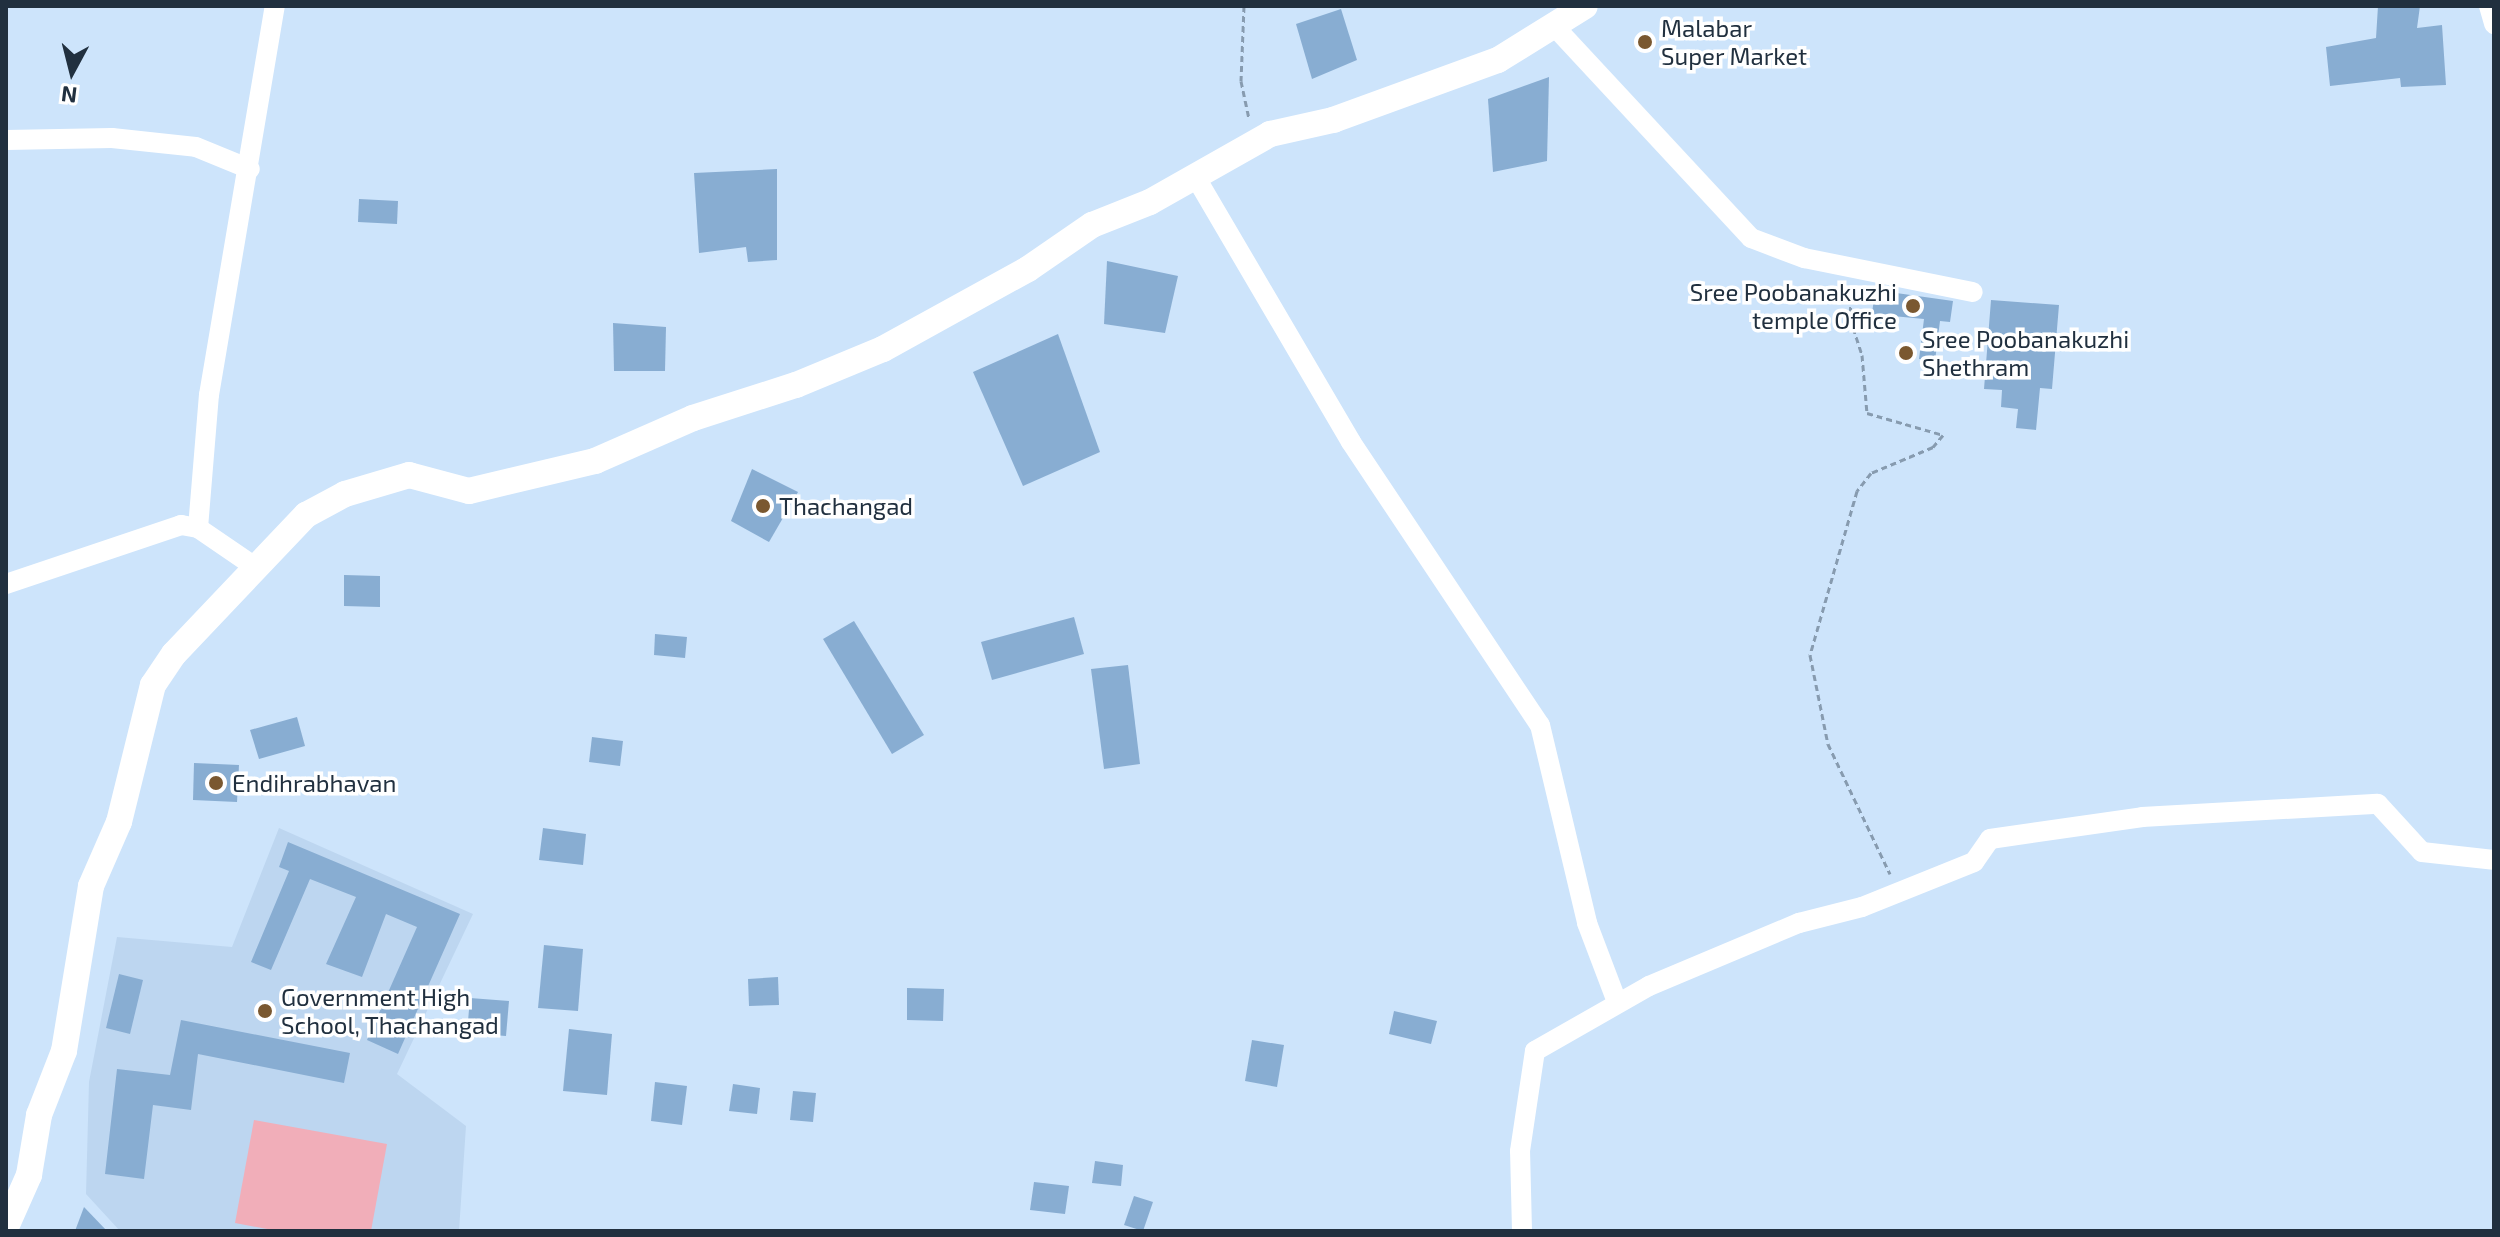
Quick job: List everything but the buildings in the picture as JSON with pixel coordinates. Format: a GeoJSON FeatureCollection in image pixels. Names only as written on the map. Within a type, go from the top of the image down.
{"type":"FeatureCollection","features":[{"type":"Feature","properties":{"kind":"main road"},"geometry":{"type":"LineString","coordinates":[[6,1227],[29,1175],[39,1115],[64,1051],[91,886],[119,822],[153,685],[174,654],[306,515],[377,483],[409,475],[469,491],[595,461],[693,418],[883,349],[1028,269],[1092,225],[1195,176],[1254,142],[1498,60],[1585,6]]}},
{"type":"Feature","properties":{"kind":"street"},"geometry":{"type":"LineString","coordinates":[[198,528],[209,395],[250,169],[275,6]]}},
{"type":"Feature","properties":{"kind":"street"},"geometry":{"type":"LineString","coordinates":[[2489,6],[2494,24]]}},
{"type":"Feature","properties":{"kind":"street"},"geometry":{"type":"LineString","coordinates":[[1555,27],[1751,238],[1853,268],[1973,292]]}},
{"type":"Feature","properties":{"kind":"street"},"geometry":{"type":"LineString","coordinates":[[6,140],[112,138],[196,147],[250,169]]}},
{"type":"Feature","properties":{"kind":"street"},"geometry":{"type":"LineString","coordinates":[[1195,176],[1351,442],[1540,725],[1587,923],[1617,1002]]}},
{"type":"Feature","properties":{"kind":"street"},"geometry":{"type":"LineString","coordinates":[[6,584],[181,525],[198,528],[258,569]]}},
{"type":"Feature","properties":{"kind":"street"},"geometry":{"type":"LineString","coordinates":[[1522,1231],[1520,1151],[1535,1051],[1617,1002],[1761,938],[1974,862],[1990,839],[2089,822],[2276,806],[2378,804],[2422,852],[2494,860]]}},
{"type":"Feature","properties":{"kind":"path"},"geometry":{"type":"LineString","coordinates":[[1244,6],[1241,81],[1254,142]]}},
{"type":"Feature","properties":{"kind":"path"},"geometry":{"type":"LineString","coordinates":[[1853,268],[1850,318],[1862,355],[1867,413],[1943,435],[1933,447],[1871,473],[1857,491],[1810,655],[1828,744],[1896,891]]}},
{"type":"Feature","properties":{"kind":"shaded area","name":"Government High School, Thachangad"},"geometry":{"type":"Polygon","coordinates":[[[279,828],[473,914],[397,1074],[466,1126],[459,1231],[120,1231],[86,1194],[89,1082],[117,937],[232,947],[279,828]]]}},
{"type":"Feature","properties":{"kind":"shaded area"},"geometry":{"type":"Polygon","coordinates":[[[254,1120],[387,1144],[371,1231],[278,1231],[235,1223],[254,1120]]]}},
{"type":"Feature","properties":{"kind":"place","name":"Malabar Super Market"},"geometry":{"type":"Point","coordinates":[1645,42]}},
{"type":"Feature","properties":{"kind":"place","name":"Sree Poobanakuzhi temple Office"},"geometry":{"type":"Point","coordinates":[1913,306]}},
{"type":"Feature","properties":{"kind":"place","name":"Sree Poobanakuzhi Shethram"},"geometry":{"type":"Point","coordinates":[1906,353]}},
{"type":"Feature","properties":{"kind":"place","name":"Thachangad"},"geometry":{"type":"Point","coordinates":[763,506]}},
{"type":"Feature","properties":{"kind":"place","name":"Endihrabhavan"},"geometry":{"type":"Point","coordinates":[216,783]}},
{"type":"Feature","properties":{"kind":"place","name":"Government High School, Thachangad"},"geometry":{"type":"Point","coordinates":[265,1011]}}]}
